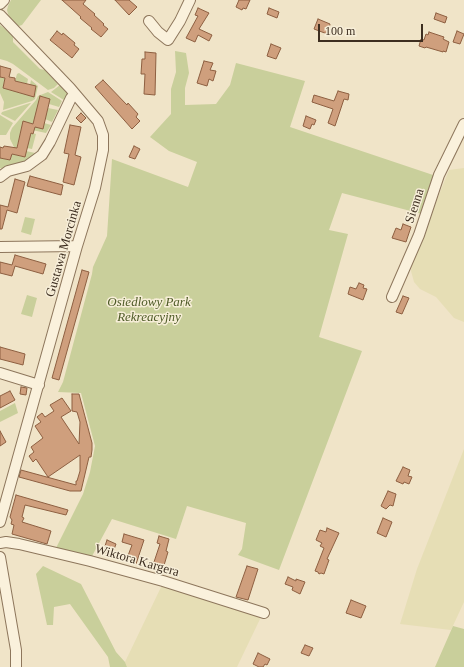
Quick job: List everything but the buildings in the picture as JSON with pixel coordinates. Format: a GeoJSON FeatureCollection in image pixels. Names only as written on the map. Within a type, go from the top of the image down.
{"type":"FeatureCollection","features":[{"type":"Feature","properties":{"kind":"street"},"geometry":{"type":"LineString","coordinates":[[0,4],[4,0]]}},
{"type":"Feature","properties":{"kind":"street"},"geometry":{"type":"LineString","coordinates":[[149,21],[158,32],[168,40],[180,21],[190,0]]}},
{"type":"Feature","properties":{"kind":"street","name":"Gustawa Morcinka"},"geometry":{"type":"LineString","coordinates":[[0,15],[75,94],[98,121],[103,135],[103,150],[95,188],[77,246],[0,522]]}},
{"type":"Feature","properties":{"kind":"street"},"geometry":{"type":"LineString","coordinates":[[2,173],[27,166],[42,155],[71,98],[75,94]]}},
{"type":"Feature","properties":{"kind":"street","name":"Sienna"},"geometry":{"type":"LineString","coordinates":[[392,297],[419,235],[440,175],[464,124]]}},
{"type":"Feature","properties":{"kind":"street"},"geometry":{"type":"LineString","coordinates":[[0,247],[77,246]]}},
{"type":"Feature","properties":{"kind":"street"},"geometry":{"type":"LineString","coordinates":[[0,373],[39,385]]}},
{"type":"Feature","properties":{"kind":"street","name":"Wiktora Kargera"},"geometry":{"type":"LineString","coordinates":[[0,542],[19,544],[90,561],[178,586],[264,613]]}},
{"type":"Feature","properties":{"kind":"street"},"geometry":{"type":"LineString","coordinates":[[0,557],[16,650],[16,667]]}},
{"type":"Feature","properties":{"kind":"shaded area"},"geometry":{"type":"Polygon","coordinates":[[[464,168],[464,322],[454,318],[436,297],[420,289],[414,282],[411,271],[412,261],[449,170],[464,168]]]}},
{"type":"Feature","properties":{"kind":"shaded area"},"geometry":{"type":"Polygon","coordinates":[[[464,449],[464,602],[451,630],[400,624],[417,569],[464,449]]]}},
{"type":"Feature","properties":{"kind":"shaded area"},"geometry":{"type":"Polygon","coordinates":[[[163,583],[259,613],[261,617],[237,667],[127,667],[125,662],[163,583]]]}},
{"type":"Feature","properties":{"kind":"green space"},"geometry":{"type":"Polygon","coordinates":[[[11,0],[41,0],[22,25],[19,26],[10,21],[11,20],[7,10],[11,0]]]}},
{"type":"Feature","properties":{"kind":"green space"},"geometry":{"type":"Polygon","coordinates":[[[0,25],[13,36],[13,42],[40,69],[45,70],[58,84],[54,88],[48,90],[13,64],[0,59],[0,25]]]}},
{"type":"Feature","properties":{"kind":"green space","name":"Osiedlowy Park Rekreacyjny"},"geometry":{"type":"Polygon","coordinates":[[[175,51],[186,53],[189,73],[185,88],[185,105],[216,104],[230,85],[236,63],[305,81],[290,127],[436,176],[422,214],[342,193],[329,230],[348,234],[319,337],[362,351],[279,570],[238,555],[242,549],[246,523],[187,506],[176,539],[112,519],[91,558],[55,550],[83,494],[90,472],[95,446],[81,393],[58,392],[63,382],[93,267],[107,236],[112,159],[188,187],[197,162],[169,151],[150,137],[171,114],[171,89],[176,72],[175,51]]]}},
{"type":"Feature","properties":{"kind":"green space"},"geometry":{"type":"Polygon","coordinates":[[[19,73],[28,79],[27,84],[15,81],[17,74],[19,73]]]}},
{"type":"Feature","properties":{"kind":"green space"},"geometry":{"type":"Polygon","coordinates":[[[0,77],[5,78],[3,88],[34,96],[36,86],[30,85],[31,80],[38,86],[35,99],[3,110],[4,102],[0,93],[0,77]]]}},
{"type":"Feature","properties":{"kind":"green space"},"geometry":{"type":"Polygon","coordinates":[[[60,85],[69,95],[67,102],[51,92],[60,85]]]}},
{"type":"Feature","properties":{"kind":"green space"},"geometry":{"type":"Polygon","coordinates":[[[48,92],[62,101],[59,107],[49,104],[50,99],[41,96],[33,124],[23,122],[16,151],[10,139],[12,128],[38,96],[48,92]]]}},
{"type":"Feature","properties":{"kind":"green space"},"geometry":{"type":"Polygon","coordinates":[[[31,103],[15,121],[1,114],[2,112],[31,103]]]}},
{"type":"Feature","properties":{"kind":"green space"},"geometry":{"type":"Polygon","coordinates":[[[48,108],[58,110],[52,122],[45,119],[48,108]]]}},
{"type":"Feature","properties":{"kind":"green space"},"geometry":{"type":"Polygon","coordinates":[[[0,115],[13,123],[6,135],[0,135],[0,115]]]}},
{"type":"Feature","properties":{"kind":"green space"},"geometry":{"type":"Polygon","coordinates":[[[44,123],[51,125],[46,133],[32,130],[33,126],[43,129],[44,123]]]}},
{"type":"Feature","properties":{"kind":"green space"},"geometry":{"type":"Polygon","coordinates":[[[31,133],[36,134],[32,149],[27,148],[31,133]]]}},
{"type":"Feature","properties":{"kind":"green space"},"geometry":{"type":"Polygon","coordinates":[[[26,151],[35,153],[34,160],[4,169],[0,168],[0,158],[10,160],[12,154],[24,157],[26,151]]]}},
{"type":"Feature","properties":{"kind":"green space"},"geometry":{"type":"Polygon","coordinates":[[[25,217],[35,219],[31,235],[21,232],[25,217]]]}},
{"type":"Feature","properties":{"kind":"green space"},"geometry":{"type":"Polygon","coordinates":[[[27,295],[37,298],[32,317],[21,314],[27,295]]]}},
{"type":"Feature","properties":{"kind":"green space"},"geometry":{"type":"Polygon","coordinates":[[[15,403],[18,413],[0,422],[0,411],[15,403]]]}},
{"type":"Feature","properties":{"kind":"green space"},"geometry":{"type":"Polygon","coordinates":[[[43,566],[81,584],[116,652],[125,662],[127,667],[110,667],[108,657],[70,604],[54,607],[53,625],[47,625],[36,574],[43,566]]]}},
{"type":"Feature","properties":{"kind":"green space"},"geometry":{"type":"Polygon","coordinates":[[[453,626],[464,629],[464,667],[435,667],[453,626]]]}}]}
